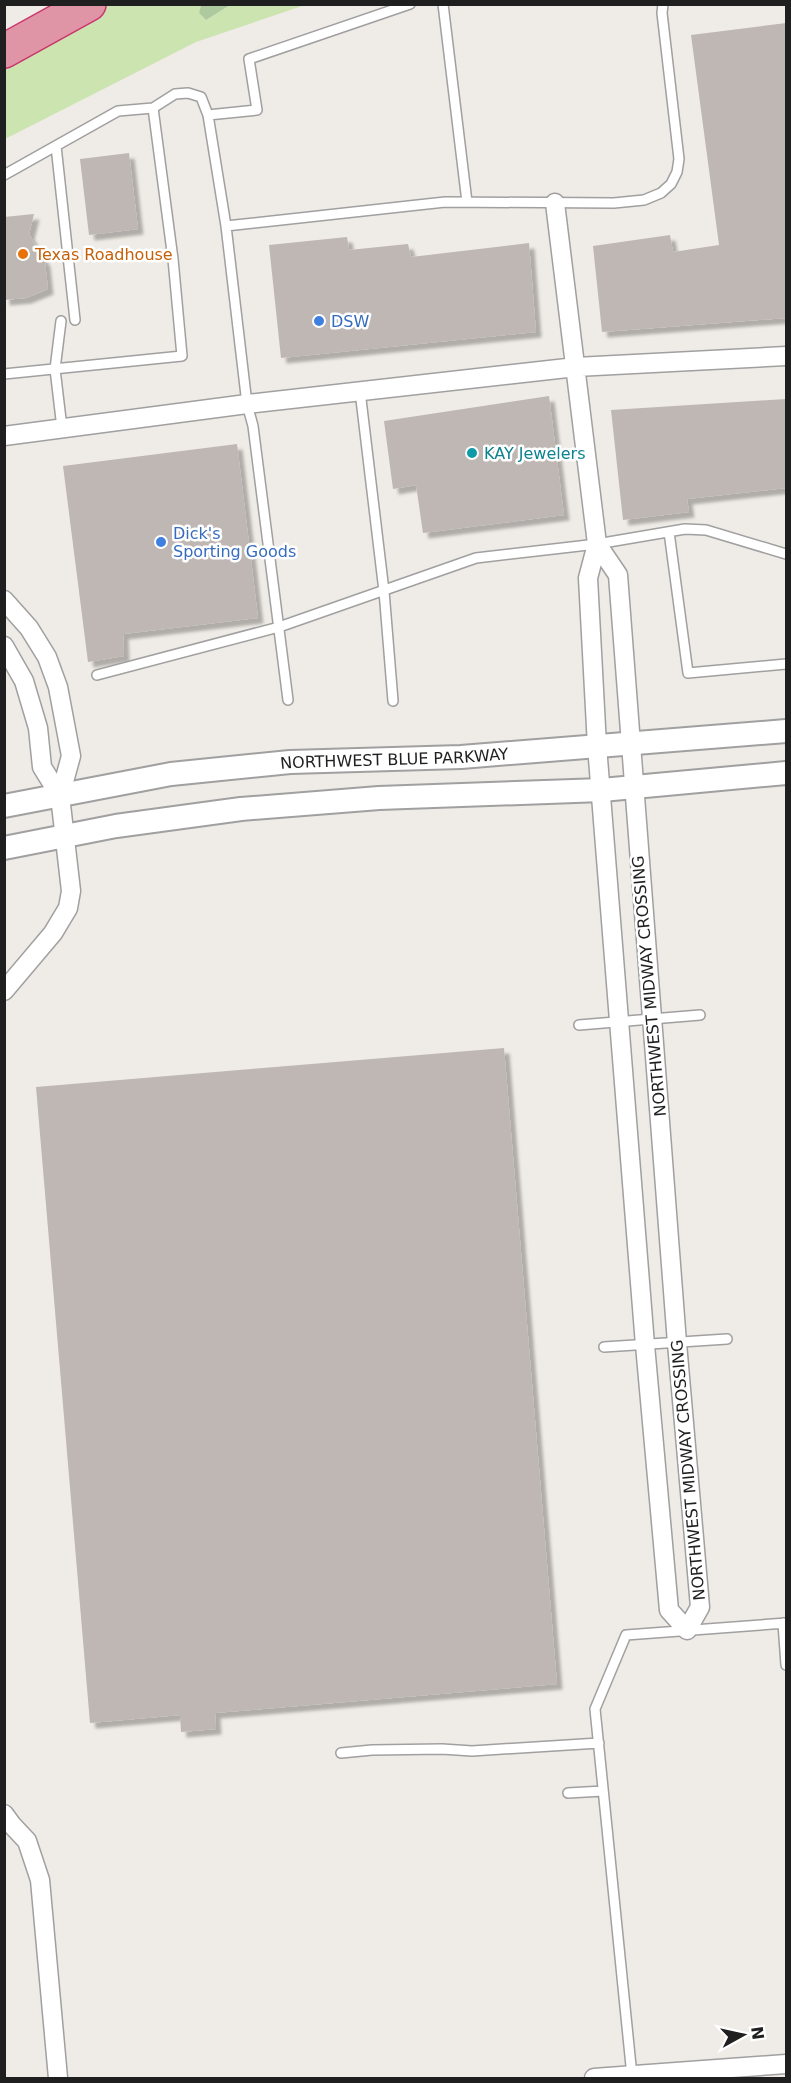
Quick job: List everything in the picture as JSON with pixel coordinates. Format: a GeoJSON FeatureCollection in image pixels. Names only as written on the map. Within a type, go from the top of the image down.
{"type":"FeatureCollection","features":[{"type":"Feature","properties":{"kind":"highway"},"geometry":{"type":"LineString","coordinates":[[4,51],[89,4]]}},
{"type":"Feature","properties":{"kind":"street","name":"NORTHWEST MIDWAY CROSSING"},"geometry":{"type":"LineString","coordinates":[[555,203],[597,544],[588,578],[597,746],[645,1345],[669,1610],[687,1630],[700,1607],[677,1343],[618,575],[597,544]]}},
{"type":"Feature","properties":{"kind":"street"},"geometry":{"type":"LineString","coordinates":[[4,436],[247,404],[576,367],[786,356]]}},
{"type":"Feature","properties":{"kind":"street"},"geometry":{"type":"LineString","coordinates":[[4,600],[29,628],[47,657],[58,687],[71,756],[60,796],[70,891],[68,908],[53,933],[4,991]]}},
{"type":"Feature","properties":{"kind":"street"},"geometry":{"type":"LineString","coordinates":[[4,646],[24,681],[36,719],[42,767],[60,796]]}},
{"type":"Feature","properties":{"kind":"street","name":"NORTHWEST BLUE PARKWAY"},"geometry":{"type":"LineString","coordinates":[[4,806],[171,774],[290,762],[461,757],[786,730]]}},
{"type":"Feature","properties":{"kind":"street"},"geometry":{"type":"LineString","coordinates":[[4,849],[116,826],[241,808],[379,798],[602,790],[786,774]]}},
{"type":"Feature","properties":{"kind":"street"},"geometry":{"type":"LineString","coordinates":[[4,1814],[27,1841],[40,1880],[58,2079]]}},
{"type":"Feature","properties":{"kind":"street"},"geometry":{"type":"LineString","coordinates":[[594,2079],[786,2064]]}},
{"type":"Feature","properties":{"kind":"lane"},"geometry":{"type":"LineString","coordinates":[[208,115],[256,110],[249,59],[410,4]]}},
{"type":"Feature","properties":{"kind":"lane"},"geometry":{"type":"LineString","coordinates":[[443,4],[467,202]]}},
{"type":"Feature","properties":{"kind":"lane"},"geometry":{"type":"LineString","coordinates":[[226,226],[445,202],[614,203],[644,200],[661,193],[671,184],[677,172],[679,159],[662,13],[663,4]]}},
{"type":"Feature","properties":{"kind":"lane"},"geometry":{"type":"LineString","coordinates":[[4,175],[118,111],[153,108],[175,94],[188,93],[201,97],[208,115],[226,226],[247,404],[254,426],[288,700]]}},
{"type":"Feature","properties":{"kind":"lane"},"geometry":{"type":"LineString","coordinates":[[4,374],[182,356],[179,309],[153,108]]}},
{"type":"Feature","properties":{"kind":"lane"},"geometry":{"type":"LineString","coordinates":[[56,146],[75,320]]}},
{"type":"Feature","properties":{"kind":"lane"},"geometry":{"type":"LineString","coordinates":[[61,321],[55,369],[62,428]]}},
{"type":"Feature","properties":{"kind":"lane"},"geometry":{"type":"LineString","coordinates":[[360,391],[384,591],[393,701]]}},
{"type":"Feature","properties":{"kind":"lane"},"geometry":{"type":"LineString","coordinates":[[97,675],[279,627],[476,558],[597,544],[685,529],[706,530],[786,554]]}},
{"type":"Feature","properties":{"kind":"lane"},"geometry":{"type":"LineString","coordinates":[[669,532],[688,673],[786,664]]}},
{"type":"Feature","properties":{"kind":"lane"},"geometry":{"type":"LineString","coordinates":[[579,1025],[700,1015]]}},
{"type":"Feature","properties":{"kind":"lane"},"geometry":{"type":"LineString","coordinates":[[604,1347],[727,1339]]}},
{"type":"Feature","properties":{"kind":"lane"},"geometry":{"type":"LineString","coordinates":[[632,2076],[596,1709],[626,1635],[785,1623],[786,1665]]}},
{"type":"Feature","properties":{"kind":"lane"},"geometry":{"type":"LineString","coordinates":[[341,1753],[372,1750],[472,1751],[599,1743]]}},
{"type":"Feature","properties":{"kind":"lane"},"geometry":{"type":"LineString","coordinates":[[568,1793],[603,1791]]}},
{"type":"Feature","properties":{"kind":"green space"},"geometry":{"type":"Polygon","coordinates":[[[201,4],[230,5],[206,20],[199,13],[201,4]]]}},
{"type":"Feature","properties":{"kind":"green space"},"geometry":{"type":"Polygon","coordinates":[[[110,5],[201,5],[199,13],[206,20],[230,5],[305,5],[196,42],[5,139],[5,62],[110,5]]]}},
{"type":"Feature","properties":{"kind":"building"},"geometry":{"type":"Polygon","coordinates":[[[786,23],[786,318],[602,332],[593,246],[670,235],[673,252],[719,245],[691,35],[786,23]]]}},
{"type":"Feature","properties":{"kind":"building"},"geometry":{"type":"Polygon","coordinates":[[[129,153],[138,229],[89,235],[80,159],[129,153]]]}},
{"type":"Feature","properties":{"kind":"building","name":"Texas Roadhouse"},"geometry":{"type":"Polygon","coordinates":[[[34,214],[29,234],[45,262],[48,289],[26,298],[4,300],[4,217],[34,214]]]}},
{"type":"Feature","properties":{"kind":"building"},"geometry":{"type":"Polygon","coordinates":[[[347,237],[349,250],[408,244],[411,257],[529,243],[536,332],[281,358],[269,245],[347,237]]]}},
{"type":"Feature","properties":{"kind":"building","name":"KAY Jewelers"},"geometry":{"type":"Polygon","coordinates":[[[549,396],[564,515],[423,533],[416,485],[393,489],[384,421],[549,396]]]}},
{"type":"Feature","properties":{"kind":"building"},"geometry":{"type":"Polygon","coordinates":[[[786,399],[786,488],[687,499],[689,512],[623,520],[611,410],[786,399]]]}},
{"type":"Feature","properties":{"kind":"building","name":"Dick's Sporting Goods"},"geometry":{"type":"Polygon","coordinates":[[[237,444],[258,618],[123,634],[124,656],[88,662],[63,466],[237,444]]]}},
{"type":"Feature","properties":{"kind":"building"},"geometry":{"type":"Polygon","coordinates":[[[504,1048],[557,1684],[215,1713],[216,1729],[181,1732],[180,1715],[90,1723],[36,1087],[504,1048]]]}},
{"type":"Feature","properties":{"kind":"place","name":"Texas Roadhouse"},"geometry":{"type":"Point","coordinates":[23,254]}},
{"type":"Feature","properties":{"kind":"place","name":"DSW"},"geometry":{"type":"Point","coordinates":[319,321]}},
{"type":"Feature","properties":{"kind":"place","name":"KAY Jewelers"},"geometry":{"type":"Point","coordinates":[472,453]}},
{"type":"Feature","properties":{"kind":"place","name":"Dick's Sporting Goods"},"geometry":{"type":"Point","coordinates":[161,542]}}]}
